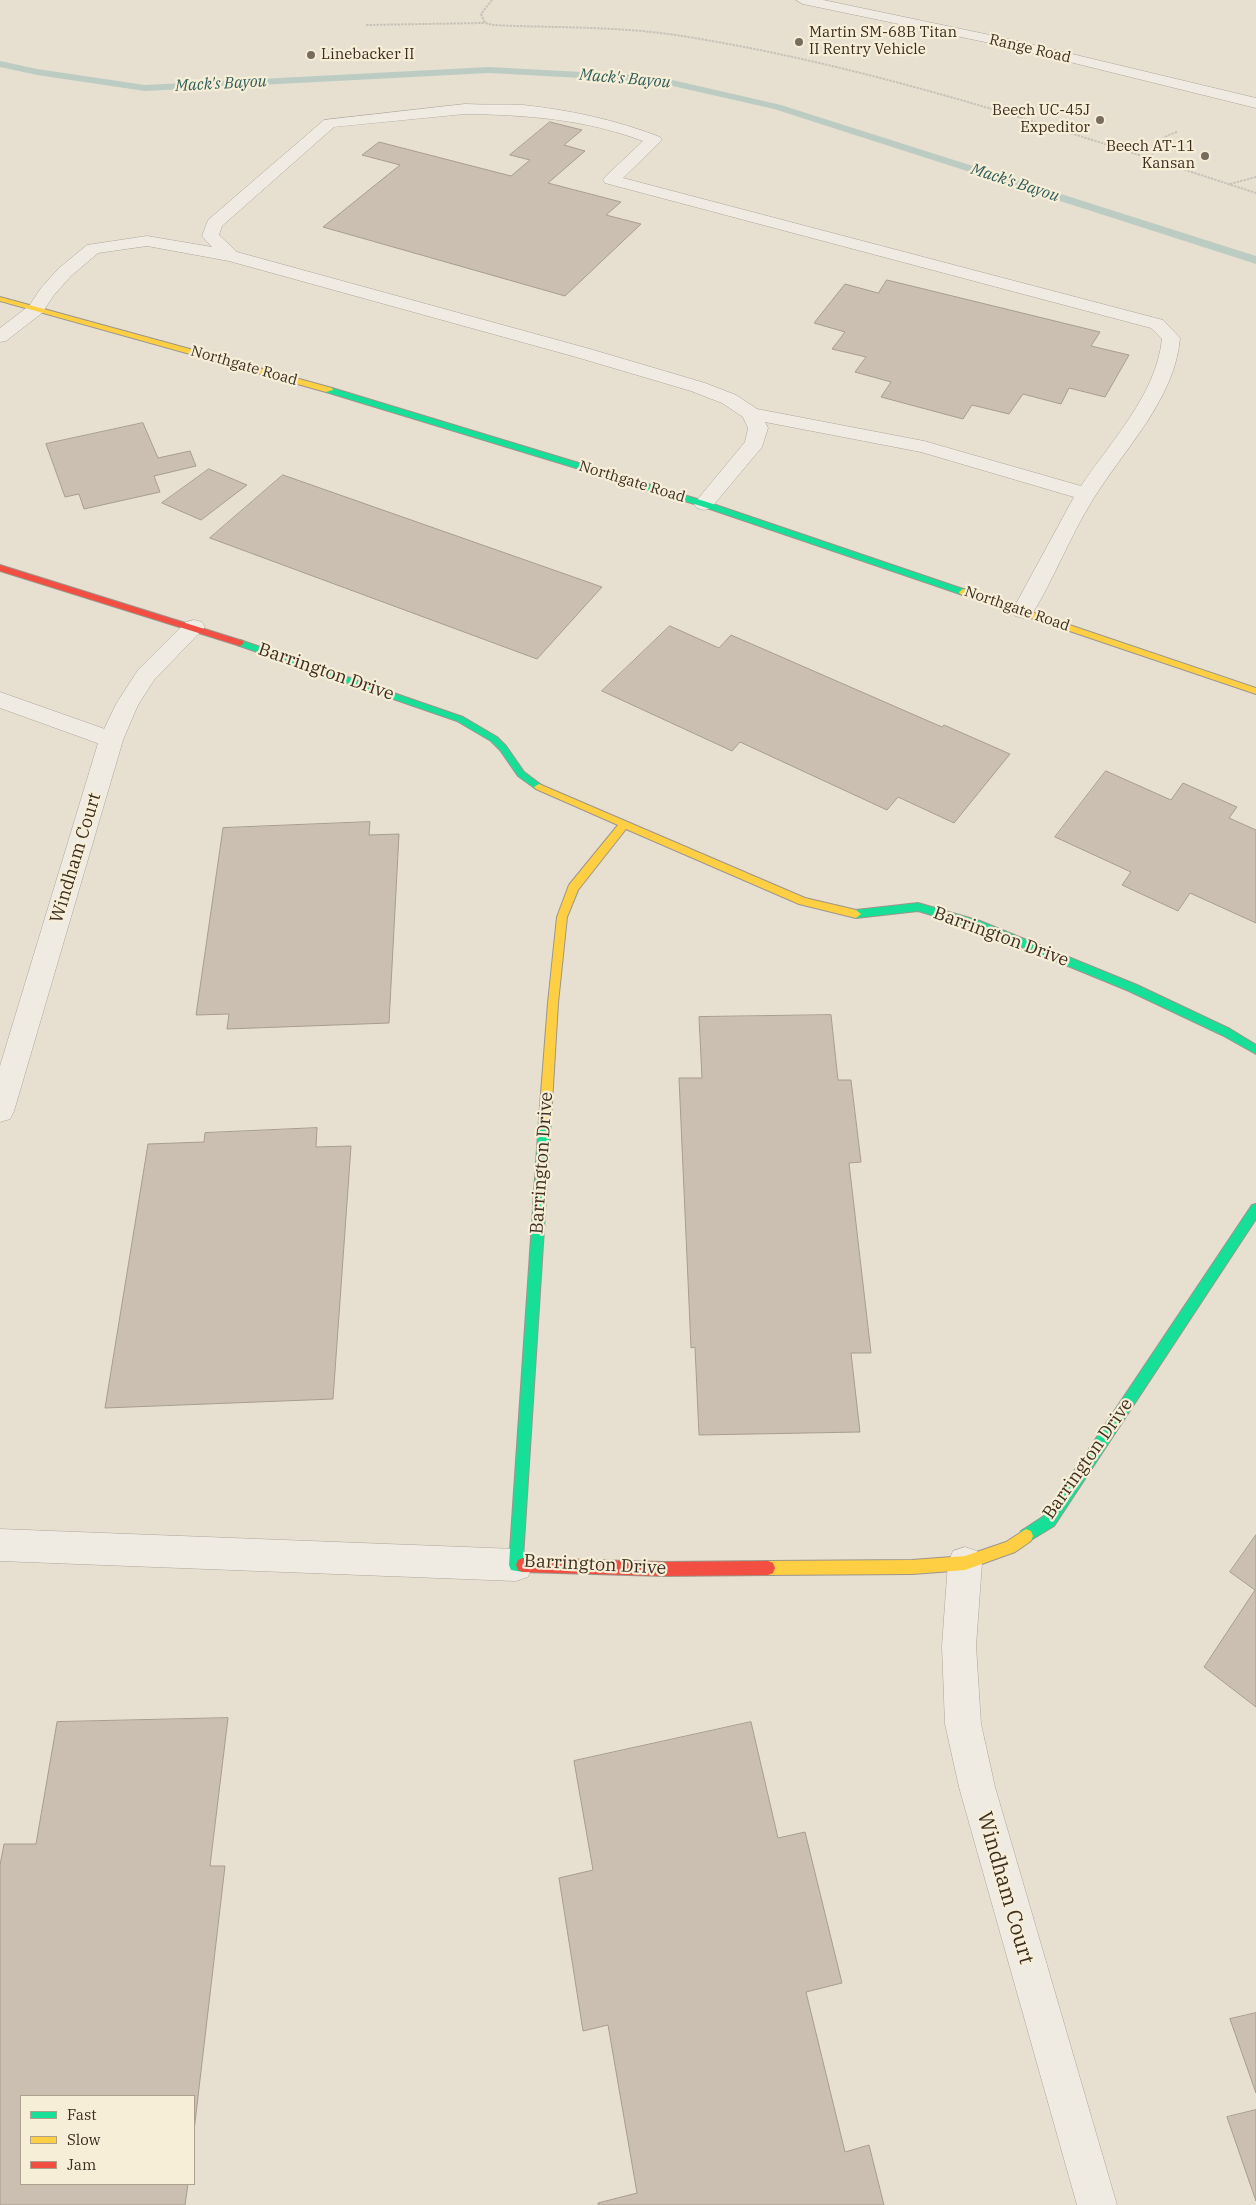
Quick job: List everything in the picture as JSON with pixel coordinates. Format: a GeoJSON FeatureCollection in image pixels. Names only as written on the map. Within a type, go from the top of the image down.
{"type":"FeatureCollection","features":[{"type":"Feature","properties":{"kind":"street","name":"Range Road"},"geometry":{"type":"LineString","coordinates":[[803,0],[1009,43],[1256,103]]}},
{"type":"Feature","properties":{"kind":"street"},"geometry":{"type":"LineString","coordinates":[[231,256],[210,236],[214,224],[330,123],[465,109],[514,110],[577,118],[622,128],[654,140],[611,180],[1157,324],[1171,338],[1172,348],[1164,370],[1148,404],[1086,494],[1023,612]]}},
{"type":"Feature","properties":{"kind":"street"},"geometry":{"type":"LineString","coordinates":[[0,337],[36,308],[65,272],[93,248],[147,241],[231,256],[583,353],[698,387],[729,399],[752,414],[924,447],[1086,494]]}},
{"type":"Feature","properties":{"kind":"street","name":"Northgate Road"},"geometry":{"type":"LineString","coordinates":[[0,299],[346,395],[704,504],[1256,691]]}},
{"type":"Feature","properties":{"kind":"street"},"geometry":{"type":"LineString","coordinates":[[704,504],[755,443],[758,428],[752,414]]}},
{"type":"Feature","properties":{"kind":"street","name":"Barrington Drive"},"geometry":{"type":"LineString","coordinates":[[0,568],[194,627],[460,719],[476,727],[502,747],[521,776],[539,787],[803,901],[834,910],[860,914],[918,907],[976,924],[1133,988],[1226,1032],[1256,1050]]}},
{"type":"Feature","properties":{"kind":"street","name":"Windham Court"},"geometry":{"type":"LineString","coordinates":[[0,1111],[111,740],[128,704],[146,675],[194,627]]}},
{"type":"Feature","properties":{"kind":"street"},"geometry":{"type":"LineString","coordinates":[[0,700],[111,740]]}},
{"type":"Feature","properties":{"kind":"street","name":"Barrington Drive"},"geometry":{"type":"LineString","coordinates":[[625,823],[574,888],[562,917],[552,1003],[516,1566],[673,1569],[912,1567],[965,1563],[1010,1547],[1049,1521],[1256,1209]]}},
{"type":"Feature","properties":{"kind":"street"},"geometry":{"type":"LineString","coordinates":[[0,1545],[516,1566]]}},
{"type":"Feature","properties":{"kind":"street","name":"Windham Court"},"geometry":{"type":"LineString","coordinates":[[965,1563],[959,1646],[963,1724],[977,1787],[1096,2205]]}},
{"type":"Feature","properties":{"kind":"path"},"geometry":{"type":"LineString","coordinates":[[485,23],[481,14],[492,0]]}},
{"type":"Feature","properties":{"kind":"path"},"geometry":{"type":"LineString","coordinates":[[366,25],[485,23],[493,25],[654,32],[753,50],[856,74],[1045,124],[1256,193]]}},
{"type":"Feature","properties":{"kind":"path"},"geometry":{"type":"LineString","coordinates":[[1152,160],[1153,144],[1158,139],[1177,132]]}},
{"type":"Feature","properties":{"kind":"path"},"geometry":{"type":"LineString","coordinates":[[1229,185],[1256,177]]}},
{"type":"Feature","properties":{"kind":"building"},"geometry":{"type":"Polygon","coordinates":[[[550,122],[582,130],[564,145],[585,151],[548,183],[621,202],[606,215],[641,224],[565,296],[323,227],[400,165],[362,155],[379,142],[511,176],[530,160],[510,155],[550,122]]]}},
{"type":"Feature","properties":{"kind":"building"},"geometry":{"type":"Polygon","coordinates":[[[887,280],[1100,332],[1091,346],[1129,355],[1105,397],[1069,388],[1061,404],[1023,394],[1009,414],[972,405],[963,419],[881,397],[891,382],[855,372],[866,357],[832,349],[845,332],[814,323],[845,284],[878,293],[887,280]]]}},
{"type":"Feature","properties":{"kind":"building"},"geometry":{"type":"Polygon","coordinates":[[[143,423],[158,458],[190,451],[196,466],[154,476],[160,492],[84,509],[79,494],[65,497],[46,444],[143,423]]]}},
{"type":"Feature","properties":{"kind":"building"},"geometry":{"type":"Polygon","coordinates":[[[209,469],[247,485],[201,520],[162,503],[209,469]]]}},
{"type":"Feature","properties":{"kind":"building"},"geometry":{"type":"Polygon","coordinates":[[[283,475],[602,587],[537,659],[210,538],[283,475]]]}},
{"type":"Feature","properties":{"kind":"building"},"geometry":{"type":"Polygon","coordinates":[[[670,626],[719,648],[731,635],[942,727],[944,725],[1010,754],[954,823],[898,797],[887,810],[740,742],[732,751],[602,691],[670,626]]]}},
{"type":"Feature","properties":{"kind":"building"},"geometry":{"type":"Polygon","coordinates":[[[1106,771],[1171,800],[1183,783],[1237,807],[1229,818],[1256,830],[1256,923],[1190,893],[1178,911],[1122,885],[1131,872],[1055,837],[1106,771]]]}},
{"type":"Feature","properties":{"kind":"building"},"geometry":{"type":"Polygon","coordinates":[[[370,822],[369,835],[399,834],[389,1023],[227,1029],[229,1014],[196,1015],[223,828],[370,822]]]}},
{"type":"Feature","properties":{"kind":"building"},"geometry":{"type":"Polygon","coordinates":[[[831,1015],[838,1080],[851,1080],[861,1162],[849,1163],[871,1353],[851,1353],[860,1432],[699,1435],[695,1347],[691,1348],[679,1078],[702,1078],[699,1017],[831,1015]]]}},
{"type":"Feature","properties":{"kind":"building"},"geometry":{"type":"Polygon","coordinates":[[[317,1128],[316,1147],[351,1146],[333,1399],[105,1408],[148,1144],[204,1142],[205,1133],[317,1128]]]}},
{"type":"Feature","properties":{"kind":"building"},"geometry":{"type":"Polygon","coordinates":[[[1256,1535],[1256,1707],[1204,1667],[1255,1590],[1230,1572],[1256,1535]]]}},
{"type":"Feature","properties":{"kind":"building"},"geometry":{"type":"Polygon","coordinates":[[[228,1718],[210,1866],[225,1866],[195,2122],[195,2095],[20,2095],[20,2185],[188,2185],[185,2205],[0,2205],[0,1865],[4,1844],[36,1844],[57,1722],[228,1718]]]}},
{"type":"Feature","properties":{"kind":"building"},"geometry":{"type":"Polygon","coordinates":[[[751,1722],[778,1838],[805,1832],[842,1983],[806,1992],[845,2152],[869,2145],[884,2205],[598,2205],[598,2203],[637,2193],[608,2025],[583,2031],[559,1878],[593,1870],[574,1761],[751,1722]]]}},
{"type":"Feature","properties":{"kind":"building"},"geometry":{"type":"Polygon","coordinates":[[[1256,2013],[1256,2093],[1230,2019],[1256,2013]]]}},
{"type":"Feature","properties":{"kind":"building"},"geometry":{"type":"Polygon","coordinates":[[[1256,2110],[1256,2201],[1227,2117],[1256,2110]]]}},
{"type":"Feature","properties":{"kind":"waterway","name":"Mack's Bayou"},"geometry":{"type":"LineString","coordinates":[[0,64],[37,72],[145,88],[489,70],[655,79],[777,107],[1256,260]]}},
{"type":"Feature","properties":{"kind":"traffic: fast"},"geometry":{"type":"LineString","coordinates":[[329,390],[704,504],[963,592]]}},
{"type":"Feature","properties":{"kind":"traffic: fast"},"geometry":{"type":"LineString","coordinates":[[240,643],[460,719],[494,739],[503,748],[521,774],[539,787]]}},
{"type":"Feature","properties":{"kind":"traffic: fast"},"geometry":{"type":"LineString","coordinates":[[856,914],[918,907],[976,924],[1133,988],[1226,1032],[1256,1050]]}},
{"type":"Feature","properties":{"kind":"traffic: fast"},"geometry":{"type":"LineString","coordinates":[[523,1565],[516,1565],[545,1119]]}},
{"type":"Feature","properties":{"kind":"traffic: fast"},"geometry":{"type":"LineString","coordinates":[[1026,1536],[1049,1521],[1256,1209]]}},
{"type":"Feature","properties":{"kind":"traffic: slow"},"geometry":{"type":"LineString","coordinates":[[0,299],[329,390]]}},
{"type":"Feature","properties":{"kind":"traffic: slow"},"geometry":{"type":"LineString","coordinates":[[963,592],[1256,691]]}},
{"type":"Feature","properties":{"kind":"traffic: slow"},"geometry":{"type":"LineString","coordinates":[[539,787],[803,901],[856,914]]}},
{"type":"Feature","properties":{"kind":"traffic: slow"},"geometry":{"type":"LineString","coordinates":[[545,1119],[553,1003],[562,917],[573,888],[625,823]]}},
{"type":"Feature","properties":{"kind":"traffic: slow"},"geometry":{"type":"LineString","coordinates":[[768,1568],[912,1567],[965,1563],[1010,1547],[1026,1536]]}},
{"type":"Feature","properties":{"kind":"traffic: jam"},"geometry":{"type":"LineString","coordinates":[[0,568],[240,643]]}},
{"type":"Feature","properties":{"kind":"traffic: jam"},"geometry":{"type":"LineString","coordinates":[[523,1565],[663,1569],[768,1568]]}},
{"type":"Feature","properties":{"kind":"place","name":"Martin SM-68B Titan II Rentry Vehicle"},"geometry":{"type":"Point","coordinates":[799,42]}},
{"type":"Feature","properties":{"kind":"place","name":"Linebacker II"},"geometry":{"type":"Point","coordinates":[311,55]}},
{"type":"Feature","properties":{"kind":"place","name":"Beech UC-45J Expeditor"},"geometry":{"type":"Point","coordinates":[1100,120]}},
{"type":"Feature","properties":{"kind":"place","name":"Beech AT-11 Kansan"},"geometry":{"type":"Point","coordinates":[1205,156]}}]}
